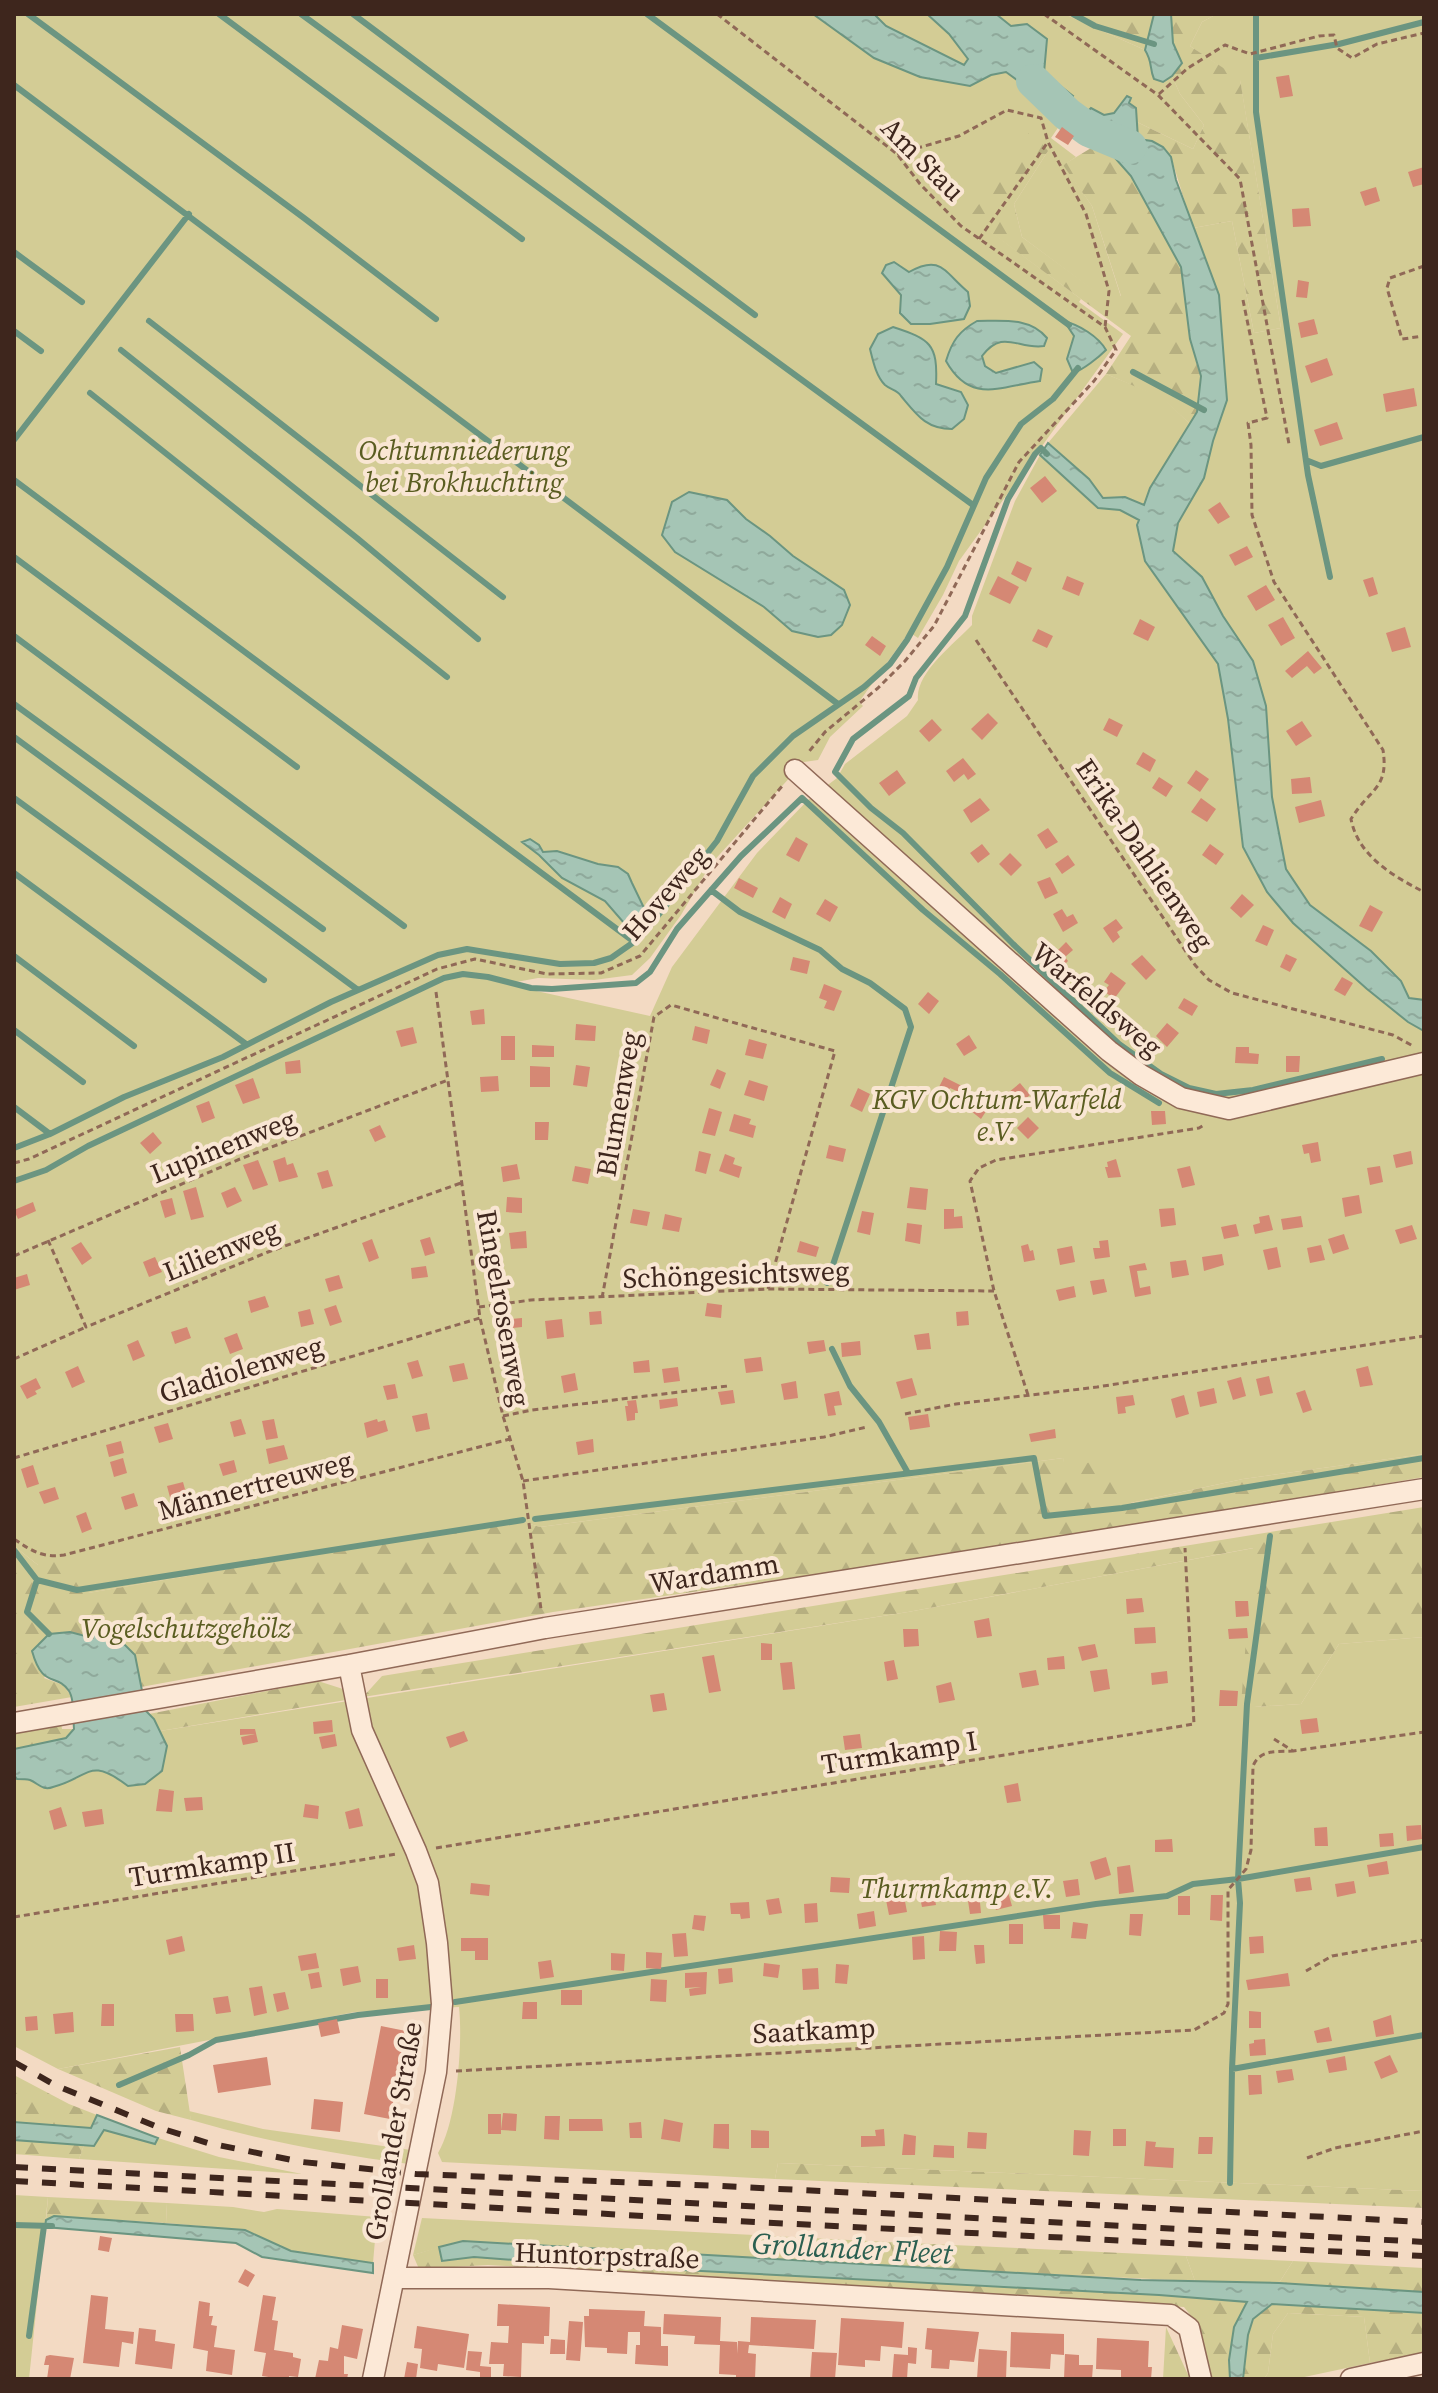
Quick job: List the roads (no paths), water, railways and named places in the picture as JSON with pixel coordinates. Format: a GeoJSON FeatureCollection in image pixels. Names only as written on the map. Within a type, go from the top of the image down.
{"type":"FeatureCollection","features":[{"type":"Feature","properties":{"kind":"street","name":"Warfeldsweg"},"geometry":{"type":"LineString","coordinates":[[795,770],[1109,1051],[1141,1075],[1181,1098],[1229,1109],[1419,1055]]}},
{"type":"Feature","properties":{"kind":"street","name":"Wardamm"},"geometry":{"type":"LineString","coordinates":[[14,1723],[545,1628],[1424,1489]]}},
{"type":"Feature","properties":{"kind":"street","name":"Grollander Straße"},"geometry":{"type":"LineString","coordinates":[[349,1665],[362,1730],[428,1883],[442,2004],[436,2072],[373,2379]]}},
{"type":"Feature","properties":{"kind":"street","name":"Huntorpstraße"},"geometry":{"type":"LineString","coordinates":[[396,2278],[549,2278],[1171,2315],[1189,2328],[1201,2379]]}},
{"type":"Feature","properties":{"kind":"street"},"geometry":{"type":"LineString","coordinates":[[1351,2379],[1424,2363]]}},
{"type":"Feature","properties":{"kind":"water"},"geometry":{"type":"Polygon","coordinates":[[[813,14],[874,14],[886,26],[964,65],[968,59],[949,34],[927,14],[996,14],[1011,26],[1027,24],[1047,39],[1044,73],[1073,96],[1071,99],[1088,111],[1091,108],[1104,115],[1114,113],[1127,96],[1131,98],[1129,103],[1136,108],[1138,139],[1163,147],[1171,157],[1176,180],[1219,295],[1227,400],[1204,478],[1178,523],[1173,551],[1202,577],[1253,661],[1266,706],[1272,797],[1286,869],[1310,905],[1371,951],[1401,981],[1409,998],[1424,1000],[1424,1031],[1367,989],[1293,923],[1267,892],[1243,847],[1228,719],[1218,664],[1145,561],[1137,525],[1139,520],[1120,510],[1098,508],[1040,455],[1048,443],[1089,479],[1103,498],[1125,497],[1144,505],[1150,488],[1197,412],[1201,376],[1190,339],[1181,267],[1131,176],[1088,132],[1091,128],[1097,132],[1098,129],[1066,106],[1066,116],[1006,72],[991,75],[970,86],[920,77],[874,58],[813,14]]]}},
{"type":"Feature","properties":{"kind":"water"},"geometry":{"type":"Polygon","coordinates":[[[1154,14],[1171,14],[1173,43],[1182,63],[1163,82],[1154,79],[1145,50],[1154,14]]]}},
{"type":"Feature","properties":{"kind":"water"},"geometry":{"type":"Polygon","coordinates":[[[894,262],[909,272],[935,265],[947,272],[968,292],[970,306],[964,319],[911,324],[900,313],[901,295],[882,273],[886,265],[894,262]]]}},
{"type":"Feature","properties":{"kind":"water"},"geometry":{"type":"Polygon","coordinates":[[[977,321],[1024,323],[1040,331],[1047,338],[1044,346],[997,343],[982,356],[985,366],[996,373],[1034,362],[1042,369],[1040,381],[987,389],[975,388],[955,374],[946,361],[951,348],[957,337],[977,321]]]}},
{"type":"Feature","properties":{"kind":"water"},"geometry":{"type":"Polygon","coordinates":[[[1064,321],[1088,332],[1106,350],[1073,373],[1067,359],[1074,336],[1064,321]]]}},
{"type":"Feature","properties":{"kind":"water"},"geometry":{"type":"Polygon","coordinates":[[[893,327],[916,335],[929,345],[935,360],[936,384],[961,392],[968,405],[964,419],[952,429],[935,427],[923,420],[879,377],[870,349],[878,334],[893,327]]]}},
{"type":"Feature","properties":{"kind":"water"},"geometry":{"type":"Polygon","coordinates":[[[689,492],[727,500],[793,556],[844,590],[850,605],[842,625],[831,635],[818,637],[792,631],[764,607],[675,552],[662,535],[672,502],[689,492]]]}},
{"type":"Feature","properties":{"kind":"water"},"geometry":{"type":"Polygon","coordinates":[[[530,839],[543,852],[557,851],[618,867],[628,874],[645,910],[645,922],[624,923],[605,901],[562,878],[522,842],[530,839]]]}},
{"type":"Feature","properties":{"kind":"water"},"geometry":{"type":"Polygon","coordinates":[[[94,1631],[125,1645],[135,1655],[146,1711],[154,1719],[167,1746],[162,1771],[145,1784],[128,1786],[97,1770],[50,1788],[30,1780],[17,1779],[14,1775],[14,1749],[66,1738],[74,1729],[69,1691],[64,1685],[45,1676],[32,1651],[49,1634],[70,1632],[85,1636],[94,1631]]]}},
{"type":"Feature","properties":{"kind":"water"},"geometry":{"type":"Polygon","coordinates":[[[97,2115],[158,2138],[155,2144],[104,2130],[94,2146],[14,2140],[14,2122],[91,2128],[97,2115]]]}},
{"type":"Feature","properties":{"kind":"water"},"geometry":{"type":"Polygon","coordinates":[[[54,2216],[245,2230],[291,2251],[373,2263],[373,2273],[262,2257],[236,2243],[45,2227],[46,2220],[54,2216]]]}},
{"type":"Feature","properties":{"kind":"water"},"geometry":{"type":"Polygon","coordinates":[[[463,2241],[1141,2280],[1279,2283],[1424,2292],[1424,2313],[1272,2304],[1253,2319],[1243,2379],[1230,2379],[1229,2360],[1234,2327],[1247,2302],[474,2257],[442,2261],[439,2247],[463,2241]]]}},
{"type":"Feature","properties":{"kind":"waterway"},"geometry":{"type":"LineString","coordinates":[[28,14],[436,319]]}},
{"type":"Feature","properties":{"kind":"waterway"},"geometry":{"type":"LineString","coordinates":[[219,14],[522,239]]}},
{"type":"Feature","properties":{"kind":"waterway"},"geometry":{"type":"LineString","coordinates":[[301,14],[973,505]]}},
{"type":"Feature","properties":{"kind":"waterway"},"geometry":{"type":"LineString","coordinates":[[353,14],[755,315]]}},
{"type":"Feature","properties":{"kind":"waterway"},"geometry":{"type":"LineString","coordinates":[[647,14],[1069,325]]}},
{"type":"Feature","properties":{"kind":"waterway"},"geometry":{"type":"LineString","coordinates":[[1073,14],[1095,26],[1154,44]]}},
{"type":"Feature","properties":{"kind":"waterway"},"geometry":{"type":"LineString","coordinates":[[1256,14],[1256,112],[1308,475],[1330,577]]}},
{"type":"Feature","properties":{"kind":"waterway"},"geometry":{"type":"LineString","coordinates":[[1256,58],[1339,44],[1424,22]]}},
{"type":"Feature","properties":{"kind":"waterway"},"geometry":{"type":"LineString","coordinates":[[1033,81],[1067,114],[1089,130],[1130,147]]}},
{"type":"Feature","properties":{"kind":"waterway"},"geometry":{"type":"LineString","coordinates":[[14,85],[838,704]]}},
{"type":"Feature","properties":{"kind":"waterway"},"geometry":{"type":"LineString","coordinates":[[14,440],[189,214]]}},
{"type":"Feature","properties":{"kind":"waterway"},"geometry":{"type":"LineString","coordinates":[[14,252],[82,302]]}},
{"type":"Feature","properties":{"kind":"waterway"},"geometry":{"type":"LineString","coordinates":[[149,321],[503,597]]}},
{"type":"Feature","properties":{"kind":"waterway"},"geometry":{"type":"LineString","coordinates":[[14,331],[41,351]]}},
{"type":"Feature","properties":{"kind":"waterway"},"geometry":{"type":"LineString","coordinates":[[121,350],[478,639]]}},
{"type":"Feature","properties":{"kind":"waterway"},"geometry":{"type":"LineString","coordinates":[[14,1148],[50,1134],[124,1097],[223,1057],[331,1002],[438,955],[467,949],[560,964],[594,963],[611,958],[641,937],[717,841],[753,776],[793,736],[864,687],[890,664],[907,640],[947,567],[986,478],[1021,424],[1053,399],[1078,368]]}},
{"type":"Feature","properties":{"kind":"waterway"},"geometry":{"type":"LineString","coordinates":[[1133,372],[1204,410]]}},
{"type":"Feature","properties":{"kind":"waterway"},"geometry":{"type":"LineString","coordinates":[[90,393],[447,677]]}},
{"type":"Feature","properties":{"kind":"waterway"},"geometry":{"type":"LineString","coordinates":[[1306,460],[1321,466],[1424,437]]}},
{"type":"Feature","properties":{"kind":"waterway"},"geometry":{"type":"LineString","coordinates":[[1047,454],[1041,448],[1035,454],[1008,499],[965,616],[916,678],[909,696],[853,739],[835,772],[871,808],[903,833],[1013,944],[1119,1044],[1161,1074],[1189,1088],[1216,1094],[1253,1090],[1382,1059]]}},
{"type":"Feature","properties":{"kind":"waterway"},"geometry":{"type":"LineString","coordinates":[[14,480],[633,941]]}},
{"type":"Feature","properties":{"kind":"waterway"},"geometry":{"type":"LineString","coordinates":[[14,557],[297,767]]}},
{"type":"Feature","properties":{"kind":"waterway"},"geometry":{"type":"LineString","coordinates":[[14,636],[404,926]]}},
{"type":"Feature","properties":{"kind":"waterway"},"geometry":{"type":"LineString","coordinates":[[14,704],[323,929]]}},
{"type":"Feature","properties":{"kind":"waterway"},"geometry":{"type":"LineString","coordinates":[[14,737],[358,990]]}},
{"type":"Feature","properties":{"kind":"waterway"},"geometry":{"type":"LineString","coordinates":[[14,798],[264,980]]}},
{"type":"Feature","properties":{"kind":"waterway"},"geometry":{"type":"LineString","coordinates":[[14,1181],[46,1170],[88,1146],[444,978],[463,974],[531,988],[552,989],[636,983],[650,972],[677,929],[741,856],[802,798],[923,910],[1110,1073],[1159,1103]]}},
{"type":"Feature","properties":{"kind":"waterway"},"geometry":{"type":"LineString","coordinates":[[14,873],[246,1044]]}},
{"type":"Feature","properties":{"kind":"waterway"},"geometry":{"type":"LineString","coordinates":[[711,890],[740,912],[820,950],[842,969],[870,983],[905,1009],[911,1027],[827,1283]]}},
{"type":"Feature","properties":{"kind":"waterway"},"geometry":{"type":"LineString","coordinates":[[14,956],[134,1046]]}},
{"type":"Feature","properties":{"kind":"waterway"},"geometry":{"type":"LineString","coordinates":[[14,1030],[83,1082]]}},
{"type":"Feature","properties":{"kind":"waterway"},"geometry":{"type":"LineString","coordinates":[[14,1107],[50,1134]]}},
{"type":"Feature","properties":{"kind":"waterway"},"geometry":{"type":"LineString","coordinates":[[832,1349],[850,1386],[879,1422],[908,1473]]}},
{"type":"Feature","properties":{"kind":"waterway"},"geometry":{"type":"LineString","coordinates":[[535,1519],[1034,1458],[1045,1516],[1122,1508],[1424,1458]]}},
{"type":"Feature","properties":{"kind":"waterway"},"geometry":{"type":"LineString","coordinates":[[37,1580],[77,1590],[523,1520]]}},
{"type":"Feature","properties":{"kind":"waterway"},"geometry":{"type":"LineString","coordinates":[[1230,2183],[1240,1903],[1238,1879],[1247,1704],[1270,1536]]}},
{"type":"Feature","properties":{"kind":"waterway"},"geometry":{"type":"LineString","coordinates":[[14,1550],[37,1580],[27,1612],[49,1634]]}},
{"type":"Feature","properties":{"kind":"waterway"},"geometry":{"type":"LineString","coordinates":[[455,2002],[1096,1904],[1167,1896],[1193,1884],[1424,1847]]}},
{"type":"Feature","properties":{"kind":"waterway"},"geometry":{"type":"LineString","coordinates":[[119,2085],[216,2040],[358,2015],[431,2007]]}},
{"type":"Feature","properties":{"kind":"waterway"},"geometry":{"type":"LineString","coordinates":[[1232,2069],[1424,2035]]}},
{"type":"Feature","properties":{"kind":"waterway","name":"Grollander Fleet"},"geometry":{"type":"LineString","coordinates":[[14,2225],[52,2226]]}},
{"type":"Feature","properties":{"kind":"waterway"},"geometry":{"type":"LineString","coordinates":[[29,2336],[44,2226]]}},
{"type":"Feature","properties":{"kind":"railway"},"geometry":{"type":"LineString","coordinates":[[14,2062],[55,2085],[160,2128],[208,2143],[302,2162],[416,2174],[722,2186],[1424,2222]]}},
{"type":"Feature","properties":{"kind":"railway"},"geometry":{"type":"LineString","coordinates":[[14,2167],[1424,2242]]}},
{"type":"Feature","properties":{"kind":"railway"},"geometry":{"type":"LineString","coordinates":[[14,2181],[1424,2256]]}},
{"type":"Feature","properties":{"kind":"park label","name":"Ochtumniederung bei Brokhuchting"},"geometry":{"type":"Point","coordinates":[464,466]}},
{"type":"Feature","properties":{"kind":"park label","name":"KGV Ochtum-Warfeld e.V."},"geometry":{"type":"Point","coordinates":[997,1115]}},
{"type":"Feature","properties":{"kind":"park label","name":"Vogelschutzgehölz"},"geometry":{"type":"Point","coordinates":[186,1628]}},
{"type":"Feature","properties":{"kind":"park label","name":"Thurmkamp e.V."},"geometry":{"type":"Point","coordinates":[957,1888]}}]}
